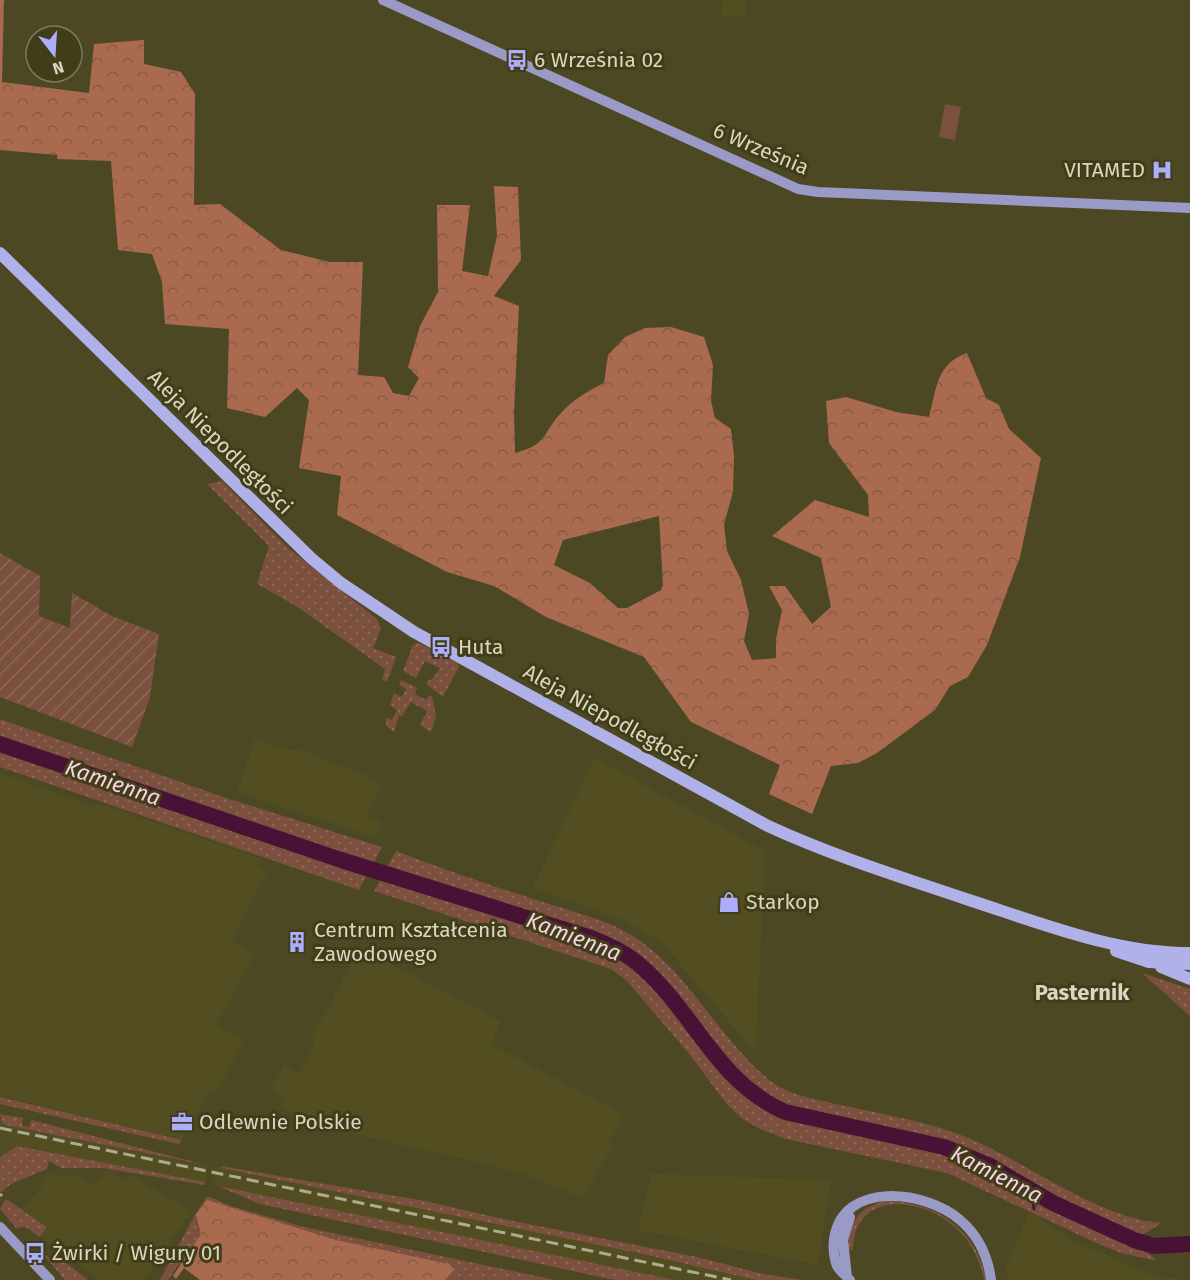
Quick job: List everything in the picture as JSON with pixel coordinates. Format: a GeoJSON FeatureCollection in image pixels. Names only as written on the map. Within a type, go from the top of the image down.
{"type":"FeatureCollection","features":[{"type":"Feature","properties":{"kind":"main road","name":"Aleja Niepodległości"},"geometry":{"type":"LineString","coordinates":[[0,253],[311,558],[341,583],[414,632],[776,830],[841,857],[1149,962],[1190,964]]}},
{"type":"Feature","properties":{"kind":"main road","name":"Aleja Niepodległości"},"geometry":{"type":"LineString","coordinates":[[1048,926],[1123,946],[1190,953]]}},
{"type":"Feature","properties":{"kind":"main road"},"geometry":{"type":"LineString","coordinates":[[1149,962],[1190,979]]}},
{"type":"Feature","properties":{"kind":"street","name":"6 Września"},"geometry":{"type":"LineString","coordinates":[[383,0],[798,189],[829,193],[1190,208]]}},
{"type":"Feature","properties":{"kind":"street"},"geometry":{"type":"LineString","coordinates":[[848,1278],[836,1264],[834,1243],[840,1224],[856,1207],[870,1199],[893,1195],[930,1203],[947,1210],[966,1226],[977,1240],[988,1263],[992,1280]]}},
{"type":"Feature","properties":{"kind":"street"},"geometry":{"type":"LineString","coordinates":[[848,1278],[844,1260],[844,1233],[856,1207]]}},
{"type":"Feature","properties":{"kind":"street"},"geometry":{"type":"LineString","coordinates":[[0,1227],[50,1280]]}},
{"type":"Feature","properties":{"kind":"shaded area"},"geometry":{"type":"Polygon","coordinates":[[[722,0],[746,0],[746,16],[721,16],[722,0]]]}},
{"type":"Feature","properties":{"kind":"shaded area"},"geometry":{"type":"Polygon","coordinates":[[[945,104],[961,107],[955,140],[939,137],[945,104]]]}},
{"type":"Feature","properties":{"kind":"shaded area"},"geometry":{"type":"Polygon","coordinates":[[[222,481],[288,548],[377,619],[381,629],[373,648],[396,657],[387,682],[382,679],[385,669],[296,606],[257,584],[269,546],[207,484],[222,481]]]}},
{"type":"Feature","properties":{"kind":"shaded area"},"geometry":{"type":"Polygon","coordinates":[[[0,553],[40,576],[39,616],[70,628],[72,593],[112,616],[159,634],[150,697],[132,747],[0,697],[0,553]]]}},
{"type":"Feature","properties":{"kind":"shaded area"},"geometry":{"type":"Polygon","coordinates":[[[419,643],[457,663],[459,667],[443,697],[425,683],[433,678],[440,668],[425,661],[416,678],[403,671],[413,645],[419,643]]]}},
{"type":"Feature","properties":{"kind":"shaded area"},"geometry":{"type":"Polygon","coordinates":[[[401,680],[417,688],[415,694],[426,700],[429,695],[432,696],[436,716],[431,732],[420,725],[427,711],[411,702],[402,716],[399,716],[394,732],[386,726],[386,718],[392,720],[397,710],[390,705],[394,693],[402,697],[406,689],[399,685],[401,680]]]}},
{"type":"Feature","properties":{"kind":"shaded area"},"geometry":{"type":"Polygon","coordinates":[[[0,719],[229,799],[382,847],[359,890],[0,767],[0,719]]]}},
{"type":"Feature","properties":{"kind":"shaded area"},"geometry":{"type":"Polygon","coordinates":[[[255,739],[284,749],[304,751],[377,780],[380,789],[367,815],[382,823],[375,837],[237,792],[255,739]]]}},
{"type":"Feature","properties":{"kind":"shaded area"},"geometry":{"type":"Polygon","coordinates":[[[595,758],[765,851],[756,1048],[751,1047],[662,943],[626,921],[532,888],[595,758]]]}},
{"type":"Feature","properties":{"kind":"shaded area","name":"Odlewnie Polskie"},"geometry":{"type":"Polygon","coordinates":[[[0,773],[95,807],[97,803],[262,859],[258,867],[268,871],[231,940],[255,953],[216,1025],[244,1040],[215,1095],[208,1093],[182,1140],[0,1096],[0,773]]]}},
{"type":"Feature","properties":{"kind":"shaded area"},"geometry":{"type":"Polygon","coordinates":[[[396,851],[621,929],[652,950],[670,967],[735,1046],[772,1082],[808,1098],[909,1120],[955,1133],[980,1143],[1057,1185],[1110,1210],[1136,1219],[1162,1223],[1134,1240],[1157,1261],[1121,1253],[1099,1244],[947,1173],[786,1139],[760,1129],[741,1118],[725,1102],[690,1055],[627,981],[611,969],[374,891],[396,851]]]}},
{"type":"Feature","properties":{"kind":"shaded area"},"geometry":{"type":"Polygon","coordinates":[[[360,947],[501,1022],[491,1044],[624,1115],[608,1144],[614,1144],[583,1198],[516,1171],[328,1128],[279,1108],[285,1099],[270,1090],[284,1065],[299,1073],[315,1044],[310,1041],[360,947]]]}},
{"type":"Feature","properties":{"kind":"shaded area"},"geometry":{"type":"Polygon","coordinates":[[[1142,973],[1190,989],[1190,1016],[1142,973]]]}},
{"type":"Feature","properties":{"kind":"shaded area"},"geometry":{"type":"Polygon","coordinates":[[[0,1097],[182,1140],[179,1144],[0,1104],[0,1097]]]}},
{"type":"Feature","properties":{"kind":"shaded area"},"geometry":{"type":"Polygon","coordinates":[[[0,1114],[23,1118],[22,1126],[30,1127],[31,1120],[206,1165],[6,1125],[2,1123],[0,1114]]]}},
{"type":"Feature","properties":{"kind":"shaded area"},"geometry":{"type":"Polygon","coordinates":[[[0,1123],[208,1166],[205,1182],[17,1146],[0,1156],[0,1123]]]}},
{"type":"Feature","properties":{"kind":"shaded area"},"geometry":{"type":"Polygon","coordinates":[[[17,1146],[205,1182],[205,1185],[103,1168],[62,1168],[49,1161],[47,1169],[11,1184],[0,1193],[0,1157],[17,1146]]]}},
{"type":"Feature","properties":{"kind":"shaded area"},"geometry":{"type":"Polygon","coordinates":[[[221,1166],[425,1201],[503,1219],[697,1257],[763,1274],[803,1280],[756,1280],[643,1254],[221,1168],[221,1166]]]}},
{"type":"Feature","properties":{"kind":"shaded area"},"geometry":{"type":"Polygon","coordinates":[[[215,1167],[643,1254],[756,1280],[671,1280],[458,1237],[218,1186],[212,1180],[215,1167]]]}},
{"type":"Feature","properties":{"kind":"shaded area"},"geometry":{"type":"Polygon","coordinates":[[[106,1170],[126,1182],[130,1175],[191,1211],[144,1280],[100,1280],[41,1237],[48,1227],[22,1209],[43,1185],[45,1174],[80,1177],[94,1186],[106,1170]]]}},
{"type":"Feature","properties":{"kind":"shaded area"},"geometry":{"type":"Polygon","coordinates":[[[651,1174],[831,1180],[818,1265],[638,1230],[651,1174]]]}},
{"type":"Feature","properties":{"kind":"shaded area"},"geometry":{"type":"Polygon","coordinates":[[[218,1186],[675,1280],[615,1280],[260,1204],[218,1186]]]}},
{"type":"Feature","properties":{"kind":"shaded area"},"geometry":{"type":"Polygon","coordinates":[[[207,1196],[234,1207],[304,1227],[555,1280],[202,1280],[179,1264],[168,1280],[160,1280],[207,1196]]]}},
{"type":"Feature","properties":{"kind":"shaded area"},"geometry":{"type":"Polygon","coordinates":[[[6,1199],[47,1227],[40,1237],[26,1227],[16,1228],[0,1209],[6,1199]]]}},
{"type":"Feature","properties":{"kind":"shaded area"},"geometry":{"type":"Polygon","coordinates":[[[886,1201],[921,1206],[951,1222],[964,1233],[974,1247],[986,1280],[984,1280],[974,1252],[956,1228],[926,1210],[909,1205],[893,1204],[877,1208],[865,1216],[856,1230],[853,1250],[847,1250],[853,1224],[857,1218],[868,1207],[886,1201]]]}},
{"type":"Feature","properties":{"kind":"shaded area"},"geometry":{"type":"Polygon","coordinates":[[[1029,1212],[1073,1241],[1154,1276],[1190,1280],[1010,1280],[1006,1267],[1029,1212]]]}},
{"type":"Feature","properties":{"kind":"shaded area"},"geometry":{"type":"Polygon","coordinates":[[[42,1253],[52,1259],[56,1255],[88,1280],[65,1280],[42,1253]]]}},
{"type":"Feature","properties":{"kind":"green space"},"geometry":{"type":"Polygon","coordinates":[[[0,0],[4,0],[2,82],[89,93],[94,44],[144,40],[144,64],[181,72],[195,94],[194,205],[220,204],[281,250],[330,262],[363,262],[358,375],[384,377],[393,393],[409,396],[419,378],[408,367],[420,326],[438,292],[437,205],[470,205],[462,271],[488,276],[497,236],[494,186],[518,187],[521,260],[494,296],[519,306],[514,412],[515,453],[534,446],[567,407],[604,383],[608,355],[625,337],[645,328],[671,327],[704,337],[713,365],[711,401],[715,418],[731,429],[734,455],[733,492],[724,524],[727,551],[741,580],[749,614],[744,641],[752,660],[776,658],[776,639],[782,610],[769,586],[785,586],[812,624],[831,607],[821,558],[772,536],[815,500],[869,517],[868,495],[829,443],[826,401],[846,397],[896,412],[929,417],[936,387],[943,370],[967,353],[986,398],[999,405],[1009,429],[1041,458],[1020,557],[987,645],[968,677],[950,686],[935,710],[877,753],[858,763],[831,766],[812,814],[769,794],[780,765],[691,722],[644,657],[546,617],[494,586],[447,572],[337,515],[341,476],[299,468],[309,400],[297,388],[265,417],[227,408],[229,329],[165,324],[162,282],[152,254],[118,250],[111,161],[57,159],[57,155],[0,150],[0,0]],[[659,516],[563,540],[554,565],[590,583],[618,608],[627,608],[661,590],[663,585],[659,516]]]}},
{"type":"Feature","properties":{"kind":"green space"},"geometry":{"type":"Polygon","coordinates":[[[207,1200],[336,1240],[449,1264],[454,1270],[445,1280],[200,1280],[184,1268],[176,1279],[173,1276],[201,1234],[196,1214],[207,1200]]]}},
{"type":"Feature","properties":{"kind":"waterway","name":"Kamienna"},"geometry":{"type":"LineString","coordinates":[[0,744],[341,860],[591,938],[625,954],[643,968],[661,986],[708,1046],[741,1083],[762,1099],[785,1112],[944,1147],[990,1166],[1053,1203],[1134,1240],[1154,1246],[1190,1244]]}},
{"type":"Feature","properties":{"kind":"waterway"},"geometry":{"type":"LineString","coordinates":[[1032,1191],[1034,1209]]}},
{"type":"Feature","properties":{"kind":"railway"},"geometry":{"type":"LineString","coordinates":[[0,1128],[731,1280]]}},
{"type":"Feature","properties":{"kind":"place","name":"6 Września 02"},"geometry":{"type":"Point","coordinates":[517,60]}},
{"type":"Feature","properties":{"kind":"place","name":"VITAMED"},"geometry":{"type":"Point","coordinates":[1162,170]}},
{"type":"Feature","properties":{"kind":"place","name":"Huta"},"geometry":{"type":"Point","coordinates":[441,647]}},
{"type":"Feature","properties":{"kind":"place","name":"Starkop"},"geometry":{"type":"Point","coordinates":[729,902]}},
{"type":"Feature","properties":{"kind":"place","name":"Centrum Kształcenia Zawodowego"},"geometry":{"type":"Point","coordinates":[297,942]}},
{"type":"Feature","properties":{"kind":"place","name":"Odlewnie Polskie"},"geometry":{"type":"Point","coordinates":[182,1122]}},
{"type":"Feature","properties":{"kind":"place","name":"Żwirki / Wigury 01"},"geometry":{"type":"Point","coordinates":[35,1253]}},
{"type":"Feature","properties":{"kind":"district","name":"Pasternik"},"geometry":{"type":"Point","coordinates":[1082,992]}}]}
